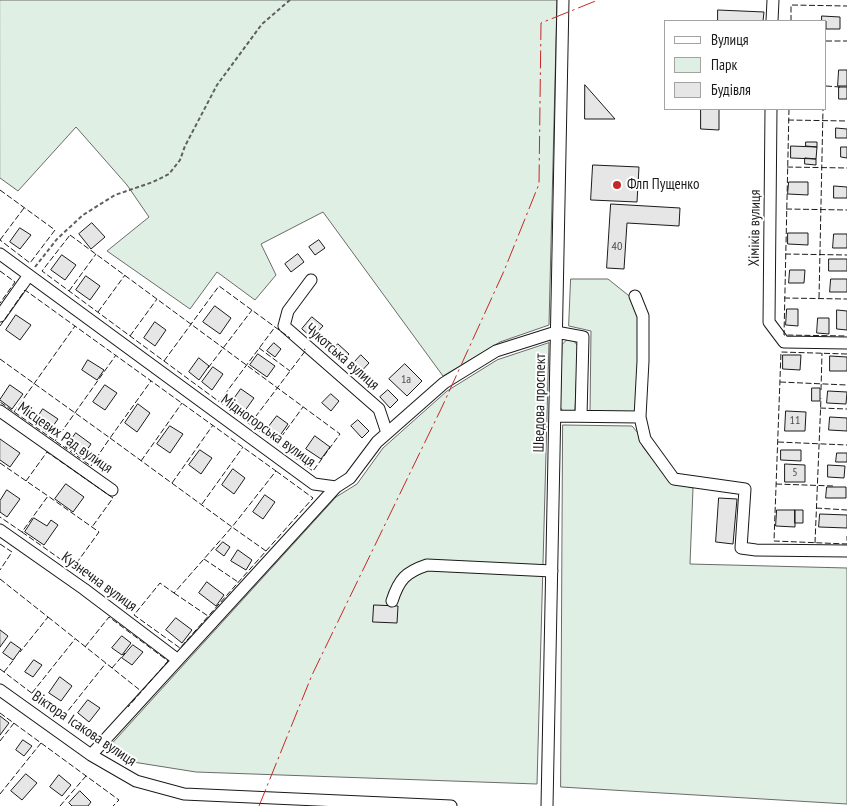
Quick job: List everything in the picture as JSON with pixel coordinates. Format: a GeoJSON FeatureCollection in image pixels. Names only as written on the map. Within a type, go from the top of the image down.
{"type":"FeatureCollection","features":[{"type":"Feature","properties":{"kind":"street","name":"Шведова проспект"},"geometry":{"type":"LineString","coordinates":[[547,806],[562,0]]}},
{"type":"Feature","properties":{"kind":"street"},"geometry":{"type":"LineString","coordinates":[[772,20],[773,0]]}},
{"type":"Feature","properties":{"kind":"street","name":"Хіміків вулиця"},"geometry":{"type":"LineString","coordinates":[[771,110],[769,322],[784,342],[847,343]]}},
{"type":"Feature","properties":{"kind":"street","name":"Мідногорська вулиця"},"geometry":{"type":"LineString","coordinates":[[0,254],[314,484],[336,487]]}},
{"type":"Feature","properties":{"kind":"street"},"geometry":{"type":"LineString","coordinates":[[0,316],[29,275]]}},
{"type":"Feature","properties":{"kind":"street","name":"Чукотська вулиця"},"geometry":{"type":"LineString","coordinates":[[311,280],[288,312],[284,326],[379,409],[387,433]]}},
{"type":"Feature","properties":{"kind":"street"},"geometry":{"type":"LineString","coordinates":[[634,296],[643,316],[640,417],[646,440],[674,479],[745,489],[741,548],[756,550],[847,551]]}},
{"type":"Feature","properties":{"kind":"street"},"geometry":{"type":"LineString","coordinates":[[91,755],[336,487],[350,478],[377,442],[444,383],[496,351],[556,332],[583,337],[581,416]]}},
{"type":"Feature","properties":{"kind":"street","name":"Місцевих Рад вулиця"},"geometry":{"type":"LineString","coordinates":[[0,411],[112,490]]}},
{"type":"Feature","properties":{"kind":"street"},"geometry":{"type":"LineString","coordinates":[[555,416],[640,417]]}},
{"type":"Feature","properties":{"kind":"street","name":"Кузнечна вулиця"},"geometry":{"type":"LineString","coordinates":[[0,530],[84,589],[178,660]]}},
{"type":"Feature","properties":{"kind":"street"},"geometry":{"type":"LineString","coordinates":[[392,601],[405,575],[427,565],[552,571]]}},
{"type":"Feature","properties":{"kind":"street","name":"Віктора Ісакова вулиця"},"geometry":{"type":"LineString","coordinates":[[0,690],[91,755],[136,781],[184,794],[451,806]]}},
{"type":"Feature","properties":{"kind":"street"},"geometry":{"type":"LineString","coordinates":[[181,806],[184,794]]}},
{"type":"Feature","properties":{"kind":"path"},"geometry":{"type":"LineString","coordinates":[[29,275],[57,239],[83,216],[115,195],[153,182],[169,174],[180,160],[185,146],[217,85],[262,24],[290,0]]}},
{"type":"Feature","properties":{"kind":"green space"},"geometry":{"type":"Polygon","coordinates":[[[0,0],[557,0],[549,325],[500,342],[443,376],[323,212],[261,244],[276,275],[255,300],[217,272],[190,309],[107,251],[149,217],[127,185],[76,127],[18,191],[0,178],[0,0]]]}},
{"type":"Feature","properties":{"kind":"green space"},"geometry":{"type":"Polygon","coordinates":[[[571,279],[608,279],[633,299],[639,317],[638,410],[636,412],[590,413],[591,331],[569,326],[571,279]]]}},
{"type":"Feature","properties":{"kind":"green space"},"geometry":{"type":"Polygon","coordinates":[[[568,339],[573,340],[578,346],[574,411],[563,411],[560,407],[562,345],[568,339]]]}},
{"type":"Feature","properties":{"kind":"green space"},"geometry":{"type":"Polygon","coordinates":[[[549,343],[537,784],[196,772],[133,762],[107,749],[336,497],[357,484],[383,448],[447,391],[497,360],[549,343]]]}},
{"type":"Feature","properties":{"kind":"green space"},"geometry":{"type":"Polygon","coordinates":[[[563,425],[632,426],[638,433],[643,447],[670,482],[693,488],[690,564],[847,568],[847,804],[561,787],[563,425]]]}},
{"type":"Feature","properties":{"kind":"building"},"geometry":{"type":"Polygon","coordinates":[[[718,10],[764,12],[763,20],[718,20],[718,10]]]}},
{"type":"Feature","properties":{"kind":"building"},"geometry":{"type":"Polygon","coordinates":[[[822,16],[840,17],[840,29],[827,29],[827,20],[822,20],[822,16]]]}},
{"type":"Feature","properties":{"kind":"building"},"geometry":{"type":"Polygon","coordinates":[[[839,70],[847,70],[847,86],[838,86],[839,70]]]}},
{"type":"Feature","properties":{"kind":"building"},"geometry":{"type":"Polygon","coordinates":[[[585,85],[615,119],[585,119],[585,85]]]}},
{"type":"Feature","properties":{"kind":"building"},"geometry":{"type":"Polygon","coordinates":[[[839,87],[847,87],[847,99],[839,99],[839,87]]]}},
{"type":"Feature","properties":{"kind":"building"},"geometry":{"type":"Polygon","coordinates":[[[701,110],[719,110],[719,130],[701,129],[701,110]]]}},
{"type":"Feature","properties":{"kind":"building"},"geometry":{"type":"Polygon","coordinates":[[[836,128],[847,129],[847,138],[836,138],[836,128]]]}},
{"type":"Feature","properties":{"kind":"building"},"geometry":{"type":"Polygon","coordinates":[[[806,142],[817,142],[817,147],[806,146],[806,142]]]}},
{"type":"Feature","properties":{"kind":"building"},"geometry":{"type":"Polygon","coordinates":[[[791,146],[817,147],[816,159],[791,158],[791,146]]]}},
{"type":"Feature","properties":{"kind":"building"},"geometry":{"type":"Polygon","coordinates":[[[841,147],[847,147],[847,158],[841,157],[841,147]]]}},
{"type":"Feature","properties":{"kind":"building"},"geometry":{"type":"Polygon","coordinates":[[[805,158],[816,159],[816,165],[805,164],[805,158]]]}},
{"type":"Feature","properties":{"kind":"building"},"geometry":{"type":"Polygon","coordinates":[[[593,165],[639,167],[637,202],[591,200],[593,165]]]}},
{"type":"Feature","properties":{"kind":"building"},"geometry":{"type":"Polygon","coordinates":[[[789,182],[808,182],[808,195],[788,194],[789,182]]]}},
{"type":"Feature","properties":{"kind":"building"},"geometry":{"type":"Polygon","coordinates":[[[834,186],[847,187],[847,198],[834,198],[834,186]]]}},
{"type":"Feature","properties":{"kind":"building"},"geometry":{"type":"Polygon","coordinates":[[[611,204],[680,208],[679,226],[627,223],[624,269],[607,268],[611,204]]]}},
{"type":"Feature","properties":{"kind":"building"},"geometry":{"type":"Polygon","coordinates":[[[92,223],[105,237],[91,249],[79,234],[92,223]]]}},
{"type":"Feature","properties":{"kind":"building"},"geometry":{"type":"Polygon","coordinates":[[[20,228],[31,235],[20,249],[10,242],[20,228]]]}},
{"type":"Feature","properties":{"kind":"building"},"geometry":{"type":"Polygon","coordinates":[[[788,233],[808,233],[808,245],[788,244],[788,233]]]}},
{"type":"Feature","properties":{"kind":"building"},"geometry":{"type":"Polygon","coordinates":[[[834,234],[847,234],[847,248],[833,248],[834,234]]]}},
{"type":"Feature","properties":{"kind":"building"},"geometry":{"type":"Polygon","coordinates":[[[319,240],[325,248],[315,255],[309,247],[319,240]]]}},
{"type":"Feature","properties":{"kind":"building"},"geometry":{"type":"Polygon","coordinates":[[[298,254],[304,262],[291,272],[285,264],[298,254]]]}},
{"type":"Feature","properties":{"kind":"building"},"geometry":{"type":"Polygon","coordinates":[[[62,255],[76,265],[65,280],[51,270],[62,255]]]}},
{"type":"Feature","properties":{"kind":"building"},"geometry":{"type":"Polygon","coordinates":[[[829,259],[847,259],[847,271],[829,271],[829,259]]]}},
{"type":"Feature","properties":{"kind":"building"},"geometry":{"type":"Polygon","coordinates":[[[790,270],[805,270],[804,283],[789,283],[790,270]]]}},
{"type":"Feature","properties":{"kind":"building"},"geometry":{"type":"Polygon","coordinates":[[[86,276],[100,286],[90,300],[76,290],[86,276]]]}},
{"type":"Feature","properties":{"kind":"building"},"geometry":{"type":"Polygon","coordinates":[[[831,279],[847,279],[847,292],[830,292],[831,279]]]}},
{"type":"Feature","properties":{"kind":"building"},"geometry":{"type":"Polygon","coordinates":[[[215,306],[231,318],[220,334],[203,322],[215,306]]]}},
{"type":"Feature","properties":{"kind":"building"},"geometry":{"type":"Polygon","coordinates":[[[787,309],[798,309],[798,326],[786,325],[787,309]]]}},
{"type":"Feature","properties":{"kind":"building"},"geometry":{"type":"Polygon","coordinates":[[[837,310],[847,311],[847,330],[837,329],[837,310]]]}},
{"type":"Feature","properties":{"kind":"building"},"geometry":{"type":"Polygon","coordinates":[[[16,315],[31,325],[20,340],[6,330],[16,315]]]}},
{"type":"Feature","properties":{"kind":"building"},"geometry":{"type":"Polygon","coordinates":[[[312,317],[323,326],[312,338],[302,329],[312,317]]]}},
{"type":"Feature","properties":{"kind":"building"},"geometry":{"type":"Polygon","coordinates":[[[818,318],[829,318],[829,334],[817,333],[818,318]]]}},
{"type":"Feature","properties":{"kind":"building"},"geometry":{"type":"Polygon","coordinates":[[[155,322],[166,330],[155,346],[144,338],[155,322]]]}},
{"type":"Feature","properties":{"kind":"building"},"geometry":{"type":"Polygon","coordinates":[[[274,343],[281,349],[275,357],[267,351],[274,343]]]}},
{"type":"Feature","properties":{"kind":"building"},"geometry":{"type":"Polygon","coordinates":[[[338,344],[349,354],[341,363],[330,353],[338,344]]]}},
{"type":"Feature","properties":{"kind":"building"},"geometry":{"type":"Polygon","coordinates":[[[258,354],[275,366],[267,377],[250,365],[258,354]]]}},
{"type":"Feature","properties":{"kind":"building"},"geometry":{"type":"Polygon","coordinates":[[[361,355],[369,363],[357,376],[349,368],[361,355]]]}},
{"type":"Feature","properties":{"kind":"building"},"geometry":{"type":"Polygon","coordinates":[[[783,355],[801,355],[800,370],[783,369],[783,355]]]}},
{"type":"Feature","properties":{"kind":"building"},"geometry":{"type":"Polygon","coordinates":[[[830,356],[847,357],[847,371],[830,371],[830,356]]]}},
{"type":"Feature","properties":{"kind":"building"},"geometry":{"type":"Polygon","coordinates":[[[199,358],[209,366],[199,380],[189,372],[199,358]]]}},
{"type":"Feature","properties":{"kind":"building"},"geometry":{"type":"Polygon","coordinates":[[[88,360],[104,370],[97,380],[82,370],[88,360]]]}},
{"type":"Feature","properties":{"kind":"building"},"geometry":{"type":"Polygon","coordinates":[[[405,364],[422,381],[407,396],[389,379],[405,364]]]}},
{"type":"Feature","properties":{"kind":"building"},"geometry":{"type":"Polygon","coordinates":[[[213,367],[223,374],[212,390],[202,382],[213,367]]]}},
{"type":"Feature","properties":{"kind":"building"},"geometry":{"type":"Polygon","coordinates":[[[10,385],[23,394],[12,409],[0,400],[10,385]]]}},
{"type":"Feature","properties":{"kind":"building"},"geometry":{"type":"Polygon","coordinates":[[[105,385],[117,393],[105,410],[93,402],[105,385]]]}},
{"type":"Feature","properties":{"kind":"building"},"geometry":{"type":"Polygon","coordinates":[[[812,388],[820,388],[820,401],[812,401],[812,388]]]}},
{"type":"Feature","properties":{"kind":"building"},"geometry":{"type":"Polygon","coordinates":[[[241,389],[254,398],[244,412],[231,403],[241,389]]]}},
{"type":"Feature","properties":{"kind":"building"},"geometry":{"type":"Polygon","coordinates":[[[388,390],[398,400],[390,408],[380,397],[388,390]]]}},
{"type":"Feature","properties":{"kind":"building"},"geometry":{"type":"Polygon","coordinates":[[[828,391],[847,392],[846,404],[827,403],[828,391]]]}},
{"type":"Feature","properties":{"kind":"building"},"geometry":{"type":"Polygon","coordinates":[[[331,394],[339,401],[331,411],[322,403],[331,394]]]}},
{"type":"Feature","properties":{"kind":"building"},"geometry":{"type":"Polygon","coordinates":[[[138,404],[150,413],[137,432],[125,423],[138,404]]]}},
{"type":"Feature","properties":{"kind":"building"},"geometry":{"type":"Polygon","coordinates":[[[43,409],[58,419],[48,433],[34,423],[43,409]]]}},
{"type":"Feature","properties":{"kind":"building"},"geometry":{"type":"Polygon","coordinates":[[[786,411],[806,412],[805,431],[785,431],[786,411]]]}},
{"type":"Feature","properties":{"kind":"building"},"geometry":{"type":"Polygon","coordinates":[[[277,416],[288,424],[279,437],[267,429],[277,416]]]}},
{"type":"Feature","properties":{"kind":"building"},"geometry":{"type":"Polygon","coordinates":[[[830,417],[847,418],[847,431],[829,430],[830,417]]]}},
{"type":"Feature","properties":{"kind":"building"},"geometry":{"type":"Polygon","coordinates":[[[358,420],[369,431],[362,438],[351,426],[358,420]]]}},
{"type":"Feature","properties":{"kind":"building"},"geometry":{"type":"Polygon","coordinates":[[[170,426],[183,434],[170,453],[157,444],[170,426]]]}},
{"type":"Feature","properties":{"kind":"building"},"geometry":{"type":"Polygon","coordinates":[[[76,433],[91,444],[82,457],[66,447],[76,433]]]}},
{"type":"Feature","properties":{"kind":"building"},"geometry":{"type":"Polygon","coordinates":[[[315,436],[330,447],[321,459],[306,449],[315,436]]]}},
{"type":"Feature","properties":{"kind":"building"},"geometry":{"type":"Polygon","coordinates":[[[0,439],[20,453],[10,467],[0,460],[0,439]]]}},
{"type":"Feature","properties":{"kind":"building"},"geometry":{"type":"Polygon","coordinates":[[[200,450],[212,458],[201,474],[189,465],[200,450]]]}},
{"type":"Feature","properties":{"kind":"building"},"geometry":{"type":"Polygon","coordinates":[[[781,450],[801,450],[801,461],[781,460],[781,450]]]}},
{"type":"Feature","properties":{"kind":"building"},"geometry":{"type":"Polygon","coordinates":[[[837,453],[847,453],[847,462],[836,462],[837,453]]]}},
{"type":"Feature","properties":{"kind":"building"},"geometry":{"type":"Polygon","coordinates":[[[785,464],[805,465],[805,482],[785,482],[785,464]]]}},
{"type":"Feature","properties":{"kind":"building"},"geometry":{"type":"Polygon","coordinates":[[[828,465],[845,466],[844,478],[828,477],[828,465]]]}},
{"type":"Feature","properties":{"kind":"building"},"geometry":{"type":"Polygon","coordinates":[[[233,469],[245,478],[234,494],[222,485],[233,469]]]}},
{"type":"Feature","properties":{"kind":"building"},"geometry":{"type":"Polygon","coordinates":[[[66,484],[84,497],[73,512],[55,499],[66,484]]]}},
{"type":"Feature","properties":{"kind":"building"},"geometry":{"type":"Polygon","coordinates":[[[827,487],[846,487],[846,498],[826,498],[827,487]]]}},
{"type":"Feature","properties":{"kind":"building"},"geometry":{"type":"Polygon","coordinates":[[[7,490],[20,499],[7,517],[0,512],[0,501],[7,490]]]}},
{"type":"Feature","properties":{"kind":"building"},"geometry":{"type":"Polygon","coordinates":[[[265,495],[275,502],[263,519],[253,512],[265,495]]]}},
{"type":"Feature","properties":{"kind":"building"},"geometry":{"type":"Polygon","coordinates":[[[719,498],[737,499],[733,544],[716,542],[719,498]]]}},
{"type":"Feature","properties":{"kind":"building"},"geometry":{"type":"Polygon","coordinates":[[[777,510],[795,510],[795,527],[776,526],[777,510]]]}},
{"type":"Feature","properties":{"kind":"building"},"geometry":{"type":"Polygon","coordinates":[[[795,510],[803,510],[803,523],[795,523],[795,510]]]}},
{"type":"Feature","properties":{"kind":"building"},"geometry":{"type":"Polygon","coordinates":[[[820,514],[847,515],[847,528],[819,527],[820,514]]]}},
{"type":"Feature","properties":{"kind":"building"},"geometry":{"type":"Polygon","coordinates":[[[34,518],[47,526],[51,520],[58,525],[44,545],[25,532],[34,518]]]}},
{"type":"Feature","properties":{"kind":"building"},"geometry":{"type":"Polygon","coordinates":[[[223,542],[230,547],[224,556],[216,550],[223,542]]]}},
{"type":"Feature","properties":{"kind":"building"},"geometry":{"type":"Polygon","coordinates":[[[238,550],[252,560],[246,570],[231,561],[238,550]]]}},
{"type":"Feature","properties":{"kind":"building"},"geometry":{"type":"Polygon","coordinates":[[[207,582],[224,595],[216,606],[199,593],[207,582]]]}},
{"type":"Feature","properties":{"kind":"building"},"geometry":{"type":"Polygon","coordinates":[[[374,605],[398,606],[397,623],[373,622],[374,605]]]}},
{"type":"Feature","properties":{"kind":"building"},"geometry":{"type":"Polygon","coordinates":[[[176,618],[192,630],[182,643],[166,630],[176,618]]]}},
{"type":"Feature","properties":{"kind":"building"},"geometry":{"type":"Polygon","coordinates":[[[0,630],[8,636],[0,647],[0,630]]]}},
{"type":"Feature","properties":{"kind":"building"},"geometry":{"type":"Polygon","coordinates":[[[122,636],[131,643],[122,655],[112,648],[122,636]]]}},
{"type":"Feature","properties":{"kind":"building"},"geometry":{"type":"Polygon","coordinates":[[[11,642],[21,649],[13,660],[3,653],[11,642]]]}},
{"type":"Feature","properties":{"kind":"building"},"geometry":{"type":"Polygon","coordinates":[[[133,645],[143,652],[132,665],[122,658],[133,645]]]}},
{"type":"Feature","properties":{"kind":"building"},"geometry":{"type":"Polygon","coordinates":[[[34,660],[42,665],[33,677],[25,672],[34,660]]]}},
{"type":"Feature","properties":{"kind":"building"},"geometry":{"type":"Polygon","coordinates":[[[60,677],[72,686],[61,701],[49,693],[60,677]]]}},
{"type":"Feature","properties":{"kind":"building"},"geometry":{"type":"Polygon","coordinates":[[[88,700],[100,708],[89,722],[78,713],[88,700]]]}},
{"type":"Feature","properties":{"kind":"building"},"geometry":{"type":"Polygon","coordinates":[[[0,716],[9,723],[0,735],[0,716]]]}},
{"type":"Feature","properties":{"kind":"building"},"geometry":{"type":"Polygon","coordinates":[[[23,740],[32,746],[24,756],[16,750],[23,740]]]}},
{"type":"Feature","properties":{"kind":"building"},"geometry":{"type":"Polygon","coordinates":[[[26,774],[37,783],[22,800],[11,791],[26,774]]]}},
{"type":"Feature","properties":{"kind":"building"},"geometry":{"type":"Polygon","coordinates":[[[59,775],[71,785],[62,796],[50,787],[59,775]]]}},
{"type":"Feature","properties":{"kind":"building"},"geometry":{"type":"Polygon","coordinates":[[[80,791],[91,802],[88,806],[72,806],[69,803],[80,791]]]}},
{"type":"Feature","properties":{"kind":"fence"},"geometry":{"type":"LineString","coordinates":[[791,20],[791,5],[847,6]]}},
{"type":"Feature","properties":{"kind":"fence"},"geometry":{"type":"LineString","coordinates":[[827,41],[847,41]]}},
{"type":"Feature","properties":{"kind":"fence"},"geometry":{"type":"LineString","coordinates":[[827,86],[840,87]]}},
{"type":"Feature","properties":{"kind":"fence"},"geometry":{"type":"LineString","coordinates":[[789,110],[784,335],[847,336]]}},
{"type":"Feature","properties":{"kind":"fence"},"geometry":{"type":"LineString","coordinates":[[819,298],[823,110]]}},
{"type":"Feature","properties":{"kind":"fence"},"geometry":{"type":"LineString","coordinates":[[788,120],[847,121]]}},
{"type":"Feature","properties":{"kind":"fence"},"geometry":{"type":"LineString","coordinates":[[787,167],[847,168]]}},
{"type":"Feature","properties":{"kind":"fence"},"geometry":{"type":"LineString","coordinates":[[0,190],[55,230],[30,263],[0,240]]}},
{"type":"Feature","properties":{"kind":"fence"},"geometry":{"type":"LineString","coordinates":[[0,240],[24,208]]}},
{"type":"Feature","properties":{"kind":"fence"},"geometry":{"type":"LineString","coordinates":[[786,209],[847,210]]}},
{"type":"Feature","properties":{"kind":"fence"},"geometry":{"type":"LineString","coordinates":[[70,235],[340,434],[313,471],[42,271],[70,235]]}},
{"type":"Feature","properties":{"kind":"fence"},"geometry":{"type":"LineString","coordinates":[[69,291],[96,254]]}},
{"type":"Feature","properties":{"kind":"fence"},"geometry":{"type":"LineString","coordinates":[[785,254],[847,255]]}},
{"type":"Feature","properties":{"kind":"fence"},"geometry":{"type":"LineString","coordinates":[[0,271],[15,282],[0,303]]}},
{"type":"Feature","properties":{"kind":"fence"},"geometry":{"type":"LineString","coordinates":[[98,312],[125,275]]}},
{"type":"Feature","properties":{"kind":"fence"},"geometry":{"type":"LineString","coordinates":[[164,361],[219,286],[290,338]]}},
{"type":"Feature","properties":{"kind":"fence"},"geometry":{"type":"LineString","coordinates":[[0,326],[25,290],[276,471],[232,527],[110,438],[91,466],[0,402]]}},
{"type":"Feature","properties":{"kind":"fence"},"geometry":{"type":"LineString","coordinates":[[784,298],[847,299]]}},
{"type":"Feature","properties":{"kind":"fence"},"geometry":{"type":"LineString","coordinates":[[130,336],[157,299]]}},
{"type":"Feature","properties":{"kind":"fence"},"geometry":{"type":"LineString","coordinates":[[208,368],[252,310]]}},
{"type":"Feature","properties":{"kind":"fence"},"geometry":{"type":"LineString","coordinates":[[14,412],[75,326]]}},
{"type":"Feature","properties":{"kind":"fence"},"geometry":{"type":"LineString","coordinates":[[219,402],[275,327]]}},
{"type":"Feature","properties":{"kind":"fence"},"geometry":{"type":"LineString","coordinates":[[259,348],[290,371]]}},
{"type":"Feature","properties":{"kind":"fence"},"geometry":{"type":"LineString","coordinates":[[250,424],[306,350],[304,349]]}},
{"type":"Feature","properties":{"kind":"fence"},"geometry":{"type":"LineString","coordinates":[[847,354],[781,352],[774,541],[847,544],[847,536]]}},
{"type":"Feature","properties":{"kind":"fence"},"geometry":{"type":"LineString","coordinates":[[821,390],[822,353]]}},
{"type":"Feature","properties":{"kind":"fence"},"geometry":{"type":"LineString","coordinates":[[55,441],[116,355]]}},
{"type":"Feature","properties":{"kind":"fence"},"geometry":{"type":"LineString","coordinates":[[0,359],[110,438],[151,381]]}},
{"type":"Feature","properties":{"kind":"fence"},"geometry":{"type":"LineString","coordinates":[[780,382],[847,385]]}},
{"type":"Feature","properties":{"kind":"fence"},"geometry":{"type":"LineString","coordinates":[[815,543],[821,398]]}},
{"type":"Feature","properties":{"kind":"fence"},"geometry":{"type":"LineString","coordinates":[[141,461],[182,403]]}},
{"type":"Feature","properties":{"kind":"fence"},"geometry":{"type":"LineString","coordinates":[[276,444],[303,407]]}},
{"type":"Feature","properties":{"kind":"fence"},"geometry":{"type":"LineString","coordinates":[[820,408],[847,409]]}},
{"type":"Feature","properties":{"kind":"fence"},"geometry":{"type":"LineString","coordinates":[[172,483],[213,425]]}},
{"type":"Feature","properties":{"kind":"fence"},"geometry":{"type":"LineString","coordinates":[[778,442],[847,445]]}},
{"type":"Feature","properties":{"kind":"fence"},"geometry":{"type":"LineString","coordinates":[[202,504],[243,447]]}},
{"type":"Feature","properties":{"kind":"fence"},"geometry":{"type":"LineString","coordinates":[[26,481],[47,452],[113,498],[92,527]]}},
{"type":"Feature","properties":{"kind":"fence"},"geometry":{"type":"LineString","coordinates":[[0,463],[48,496],[22,532],[0,517]]}},
{"type":"Feature","properties":{"kind":"fence"},"geometry":{"type":"LineString","coordinates":[[266,551],[232,527],[174,593],[160,583],[134,615],[180,648],[313,498],[276,471]]}},
{"type":"Feature","properties":{"kind":"fence"},"geometry":{"type":"LineString","coordinates":[[776,484],[833,486]]}},
{"type":"Feature","properties":{"kind":"fence"},"geometry":{"type":"LineString","coordinates":[[22,532],[73,568],[99,532],[48,496]]}},
{"type":"Feature","properties":{"kind":"fence"},"geometry":{"type":"LineString","coordinates":[[816,508],[847,510]]}},
{"type":"Feature","properties":{"kind":"fence"},"geometry":{"type":"LineString","coordinates":[[0,544],[12,552],[0,570]]}},
{"type":"Feature","properties":{"kind":"fence"},"geometry":{"type":"LineString","coordinates":[[204,559],[238,582]]}},
{"type":"Feature","properties":{"kind":"fence"},"geometry":{"type":"LineString","coordinates":[[0,579],[48,617],[20,652]]}},
{"type":"Feature","properties":{"kind":"fence"},"geometry":{"type":"LineString","coordinates":[[174,593],[208,616]]}},
{"type":"Feature","properties":{"kind":"fence"},"geometry":{"type":"LineString","coordinates":[[48,617],[141,691]]}},
{"type":"Feature","properties":{"kind":"fence"},"geometry":{"type":"LineString","coordinates":[[85,647],[109,617],[168,661],[128,707]]}},
{"type":"Feature","properties":{"kind":"fence"},"geometry":{"type":"LineString","coordinates":[[32,693],[75,639]]}},
{"type":"Feature","properties":{"kind":"fence"},"geometry":{"type":"LineString","coordinates":[[112,668],[125,653]]}},
{"type":"Feature","properties":{"kind":"fence"},"geometry":{"type":"LineString","coordinates":[[4,672],[15,658]]}},
{"type":"Feature","properties":{"kind":"fence"},"geometry":{"type":"LineString","coordinates":[[63,717],[106,663]]}},
{"type":"Feature","properties":{"kind":"fence"},"geometry":{"type":"LineString","coordinates":[[0,669],[96,742],[98,740]]}},
{"type":"Feature","properties":{"kind":"fence"},"geometry":{"type":"LineString","coordinates":[[0,713],[119,800],[113,806]]}},
{"type":"Feature","properties":{"kind":"fence"},"geometry":{"type":"LineString","coordinates":[[0,741],[14,723]]}},
{"type":"Feature","properties":{"kind":"fence"},"geometry":{"type":"LineString","coordinates":[[0,794],[41,743]]}},
{"type":"Feature","properties":{"kind":"fence"},"geometry":{"type":"LineString","coordinates":[[60,806],[86,776]]}},
{"type":"Feature","properties":{"kind":"power"},"geometry":{"type":"LineString","coordinates":[[259,806],[312,675],[442,407],[504,271],[539,184],[541,23],[598,0]]}},
{"type":"Feature","properties":{"kind":"place","name":"Флп Пущенко"},"geometry":{"type":"Point","coordinates":[617,185]}}]}
